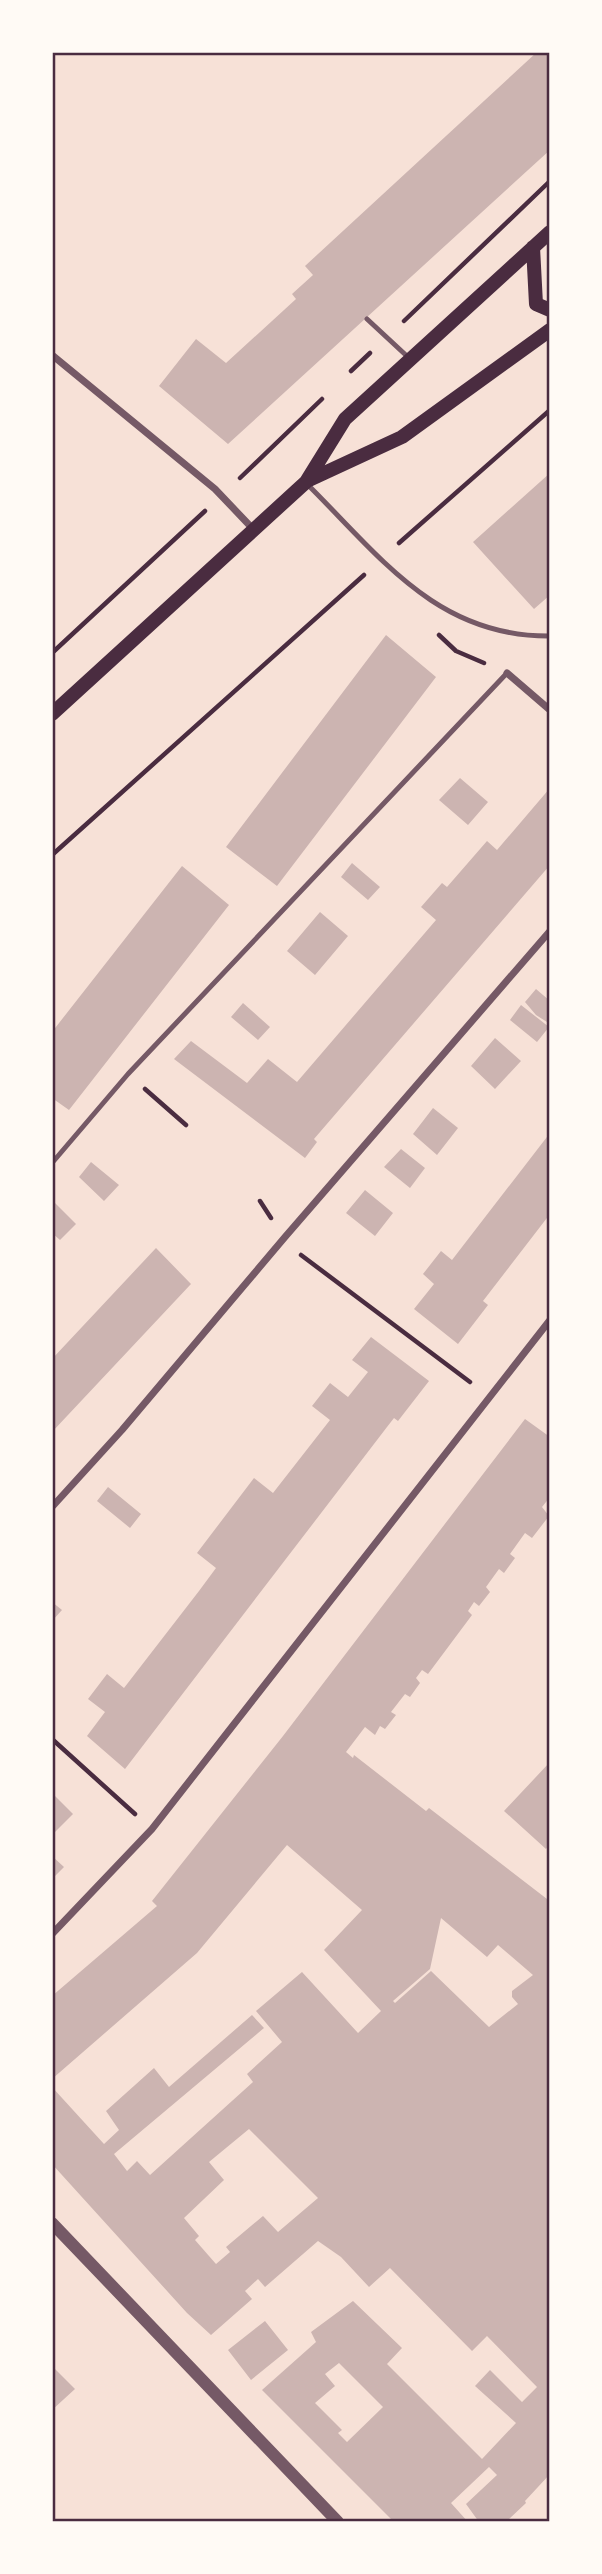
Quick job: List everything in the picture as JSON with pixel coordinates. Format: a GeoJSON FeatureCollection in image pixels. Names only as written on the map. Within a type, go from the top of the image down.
{"type":"FeatureCollection","features":[{"type":"Feature","properties":{"kind":"main road"},"geometry":{"type":"LineString","coordinates":[[52,714],[306,482],[345,419],[550,232]]}},
{"type":"Feature","properties":{"kind":"main road"},"geometry":{"type":"LineString","coordinates":[[533,247],[536,304],[550,310]]}},
{"type":"Feature","properties":{"kind":"main road"},"geometry":{"type":"LineString","coordinates":[[306,482],[402,437],[550,330]]}},
{"type":"Feature","properties":{"kind":"street"},"geometry":{"type":"LineString","coordinates":[[52,355],[222,496],[254,530]]}},
{"type":"Feature","properties":{"kind":"street"},"geometry":{"type":"LineString","coordinates":[[507,673],[550,710]]}},
{"type":"Feature","properties":{"kind":"street"},"geometry":{"type":"LineString","coordinates":[[52,1507],[122,1430],[550,931]]}},
{"type":"Feature","properties":{"kind":"street"},"geometry":{"type":"LineString","coordinates":[[52,1934],[152,1829],[550,1320]]}},
{"type":"Feature","properties":{"kind":"street"},"geometry":{"type":"LineString","coordinates":[[52,2223],[338,2522]]}},
{"type":"Feature","properties":{"kind":"lane"},"geometry":{"type":"LineString","coordinates":[[367,318],[409,358]]}},
{"type":"Feature","properties":{"kind":"lane"},"geometry":{"type":"LineString","coordinates":[[306,482],[412,588],[442,609],[473,624],[514,633],[550,636]]}},
{"type":"Feature","properties":{"kind":"lane"},"geometry":{"type":"LineString","coordinates":[[52,1163],[128,1074],[507,673]]}},
{"type":"Feature","properties":{"kind":"path"},"geometry":{"type":"LineString","coordinates":[[348,374],[550,181]]}},
{"type":"Feature","properties":{"kind":"path"},"geometry":{"type":"LineString","coordinates":[[52,653],[222,496],[328,393]]}},
{"type":"Feature","properties":{"kind":"path"},"geometry":{"type":"LineString","coordinates":[[52,855],[550,410]]}},
{"type":"Feature","properties":{"kind":"path"},"geometry":{"type":"LineString","coordinates":[[128,1074],[186,1125]]}},
{"type":"Feature","properties":{"kind":"path"},"geometry":{"type":"LineString","coordinates":[[285,1237],[304,1257],[491,1397]]}},
{"type":"Feature","properties":{"kind":"path"},"geometry":{"type":"LineString","coordinates":[[52,1739],[152,1829]]}},
{"type":"Feature","properties":{"kind":"building"},"geometry":{"type":"Polygon","coordinates":[[[537,52],[550,52],[550,150],[228,444],[159,386],[196,339],[226,363],[296,299],[292,294],[313,275],[305,266],[537,52]]]}},
{"type":"Feature","properties":{"kind":"building"},"geometry":{"type":"Polygon","coordinates":[[[550,473],[550,595],[534,609],[473,542],[550,473]]]}},
{"type":"Feature","properties":{"kind":"building"},"geometry":{"type":"Polygon","coordinates":[[[386,635],[436,677],[277,886],[226,847],[386,635]]]}},
{"type":"Feature","properties":{"kind":"building"},"geometry":{"type":"Polygon","coordinates":[[[460,778],[488,802],[468,825],[439,800],[460,778]]]}},
{"type":"Feature","properties":{"kind":"building"},"geometry":{"type":"Polygon","coordinates":[[[550,788],[550,865],[314,1139],[317,1142],[305,1158],[174,1059],[191,1041],[247,1083],[268,1059],[297,1082],[436,920],[421,907],[442,883],[447,887],[487,841],[497,850],[550,788]]]}},
{"type":"Feature","properties":{"kind":"building"},"geometry":{"type":"Polygon","coordinates":[[[352,863],[380,887],[368,900],[341,877],[352,863]]]}},
{"type":"Feature","properties":{"kind":"building"},"geometry":{"type":"Polygon","coordinates":[[[182,866],[229,905],[69,1110],[52,1098],[52,1032],[182,866]]]}},
{"type":"Feature","properties":{"kind":"building"},"geometry":{"type":"Polygon","coordinates":[[[320,912],[348,936],[315,975],[287,951],[320,912]]]}},
{"type":"Feature","properties":{"kind":"building"},"geometry":{"type":"Polygon","coordinates":[[[536,989],[550,1001],[550,1019],[547,1022],[536,1015],[525,1002],[536,989]]]}},
{"type":"Feature","properties":{"kind":"building"},"geometry":{"type":"Polygon","coordinates":[[[243,1003],[270,1027],[258,1040],[231,1017],[243,1003]]]}},
{"type":"Feature","properties":{"kind":"building"},"geometry":{"type":"Polygon","coordinates":[[[521,1005],[549,1027],[537,1042],[510,1020],[521,1005]]]}},
{"type":"Feature","properties":{"kind":"building"},"geometry":{"type":"Polygon","coordinates":[[[495,1038],[521,1061],[495,1089],[471,1066],[495,1038]]]}},
{"type":"Feature","properties":{"kind":"building"},"geometry":{"type":"Polygon","coordinates":[[[433,1108],[458,1128],[437,1155],[413,1134],[433,1108]]]}},
{"type":"Feature","properties":{"kind":"building"},"geometry":{"type":"Polygon","coordinates":[[[550,1133],[550,1214],[483,1301],[488,1305],[458,1344],[414,1309],[434,1284],[423,1274],[441,1251],[452,1260],[550,1133]]]}},
{"type":"Feature","properties":{"kind":"building"},"geometry":{"type":"Polygon","coordinates":[[[401,1149],[425,1168],[410,1188],[384,1167],[401,1149]]]}},
{"type":"Feature","properties":{"kind":"building"},"geometry":{"type":"Polygon","coordinates":[[[91,1162],[119,1185],[104,1201],[79,1177],[91,1162]]]}},
{"type":"Feature","properties":{"kind":"building"},"geometry":{"type":"Polygon","coordinates":[[[365,1190],[393,1213],[375,1236],[346,1213],[365,1190]]]}},
{"type":"Feature","properties":{"kind":"building"},"geometry":{"type":"Polygon","coordinates":[[[52,1200],[76,1224],[60,1240],[52,1233],[52,1200]]]}},
{"type":"Feature","properties":{"kind":"building"},"geometry":{"type":"Polygon","coordinates":[[[156,1248],[191,1284],[52,1432],[52,1359],[156,1248]]]}},
{"type":"Feature","properties":{"kind":"building"},"geometry":{"type":"Polygon","coordinates":[[[371,1337],[429,1381],[398,1421],[394,1418],[125,1769],[87,1736],[105,1712],[88,1699],[107,1674],[124,1688],[216,1568],[197,1553],[254,1478],[273,1493],[330,1420],[312,1406],[330,1383],[348,1397],[368,1372],[352,1360],[371,1337]]]}},
{"type":"Feature","properties":{"kind":"building"},"geometry":{"type":"Polygon","coordinates":[[[525,1419],[550,1437],[550,1497],[542,1507],[549,1516],[532,1538],[525,1533],[510,1554],[515,1558],[504,1573],[499,1569],[486,1587],[490,1592],[479,1606],[474,1602],[468,1611],[472,1615],[428,1674],[422,1670],[416,1678],[420,1683],[410,1697],[405,1694],[391,1712],[396,1715],[385,1729],[380,1726],[375,1735],[365,1727],[346,1752],[353,1758],[354,1755],[426,1811],[429,1808],[547,1899],[550,1896],[550,2474],[506,2522],[479,2522],[466,2504],[497,2475],[489,2467],[451,2503],[468,2522],[394,2522],[262,2390],[316,2342],[311,2332],[353,2301],[402,2348],[387,2364],[482,2459],[516,2423],[475,2386],[490,2370],[522,2402],[537,2387],[487,2336],[472,2351],[390,2268],[369,2287],[341,2257],[318,2241],[265,2287],[258,2279],[245,2291],[252,2299],[211,2335],[187,2313],[52,2164],[52,2087],[104,2144],[119,2130],[106,2111],[154,2068],[169,2087],[252,2015],[264,2028],[114,2154],[127,2171],[137,2161],[150,2175],[253,2082],[247,2074],[282,2042],[256,2011],[302,1972],[358,2033],[381,2011],[324,1950],[362,1910],[287,1845],[197,1953],[52,2079],[52,1996],[157,1906],[152,1901],[283,1736],[525,1419]],[[441,1918],[430,1969],[393,2001],[395,2003],[431,1971],[489,2027],[518,2004],[512,1997],[512,1991],[533,1975],[498,1945],[487,1957],[441,1918]],[[249,2129],[209,2162],[224,2180],[184,2218],[199,2236],[195,2240],[216,2264],[230,2252],[226,2247],[263,2216],[278,2232],[318,2198],[249,2129]],[[339,2363],[325,2374],[335,2386],[315,2403],[342,2430],[338,2433],[347,2442],[383,2407],[339,2363]]]}},
{"type":"Feature","properties":{"kind":"building"},"geometry":{"type":"Polygon","coordinates":[[[108,1487],[141,1514],[130,1528],[97,1501],[108,1487]]]}},
{"type":"Feature","properties":{"kind":"building"},"geometry":{"type":"Polygon","coordinates":[[[52,1602],[62,1610],[52,1621],[52,1602]]]}},
{"type":"Feature","properties":{"kind":"building"},"geometry":{"type":"Polygon","coordinates":[[[550,1762],[550,1844],[546,1849],[504,1811],[550,1762]]]}},
{"type":"Feature","properties":{"kind":"building"},"geometry":{"type":"Polygon","coordinates":[[[52,1793],[73,1814],[52,1835],[52,1793]]]}},
{"type":"Feature","properties":{"kind":"building"},"geometry":{"type":"Polygon","coordinates":[[[52,1856],[64,1867],[52,1879],[52,1856]]]}},
{"type":"Feature","properties":{"kind":"building"},"geometry":{"type":"Polygon","coordinates":[[[265,2321],[288,2350],[251,2380],[228,2350],[265,2321]]]}},
{"type":"Feature","properties":{"kind":"building"},"geometry":{"type":"Polygon","coordinates":[[[52,2366],[75,2389],[52,2410],[52,2366]]]}}]}
